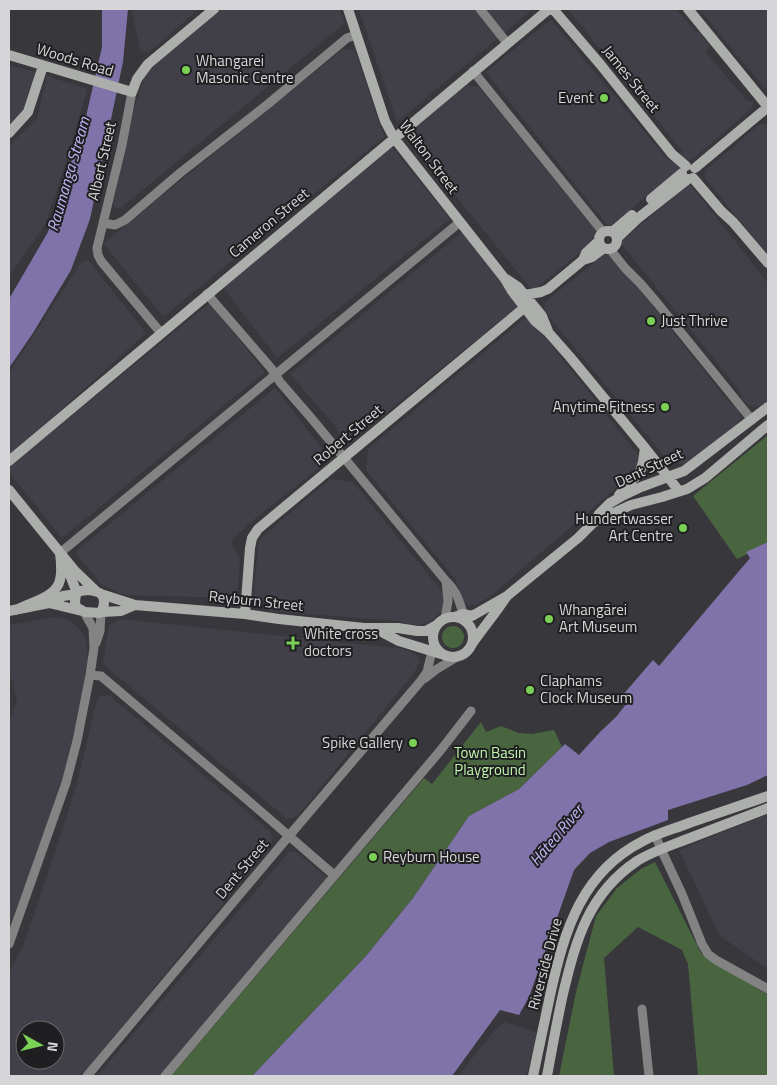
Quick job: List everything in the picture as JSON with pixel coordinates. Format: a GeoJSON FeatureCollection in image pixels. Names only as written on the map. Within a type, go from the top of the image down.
{"type":"FeatureCollection","features":[{"type":"Feature","properties":{"kind":"main road","name":"Albert Street"},"geometry":{"type":"LineString","coordinates":[[132,92],[137,79],[148,64],[214,9]]}},
{"type":"Feature","properties":{"kind":"main road","name":"Walton Street"},"geometry":{"type":"LineString","coordinates":[[348,9],[385,121],[394,138],[505,279],[524,308],[548,332],[679,491]]}},
{"type":"Feature","properties":{"kind":"main road","name":"Cameron Street"},"geometry":{"type":"LineString","coordinates":[[9,461],[549,9]]}},
{"type":"Feature","properties":{"kind":"main road","name":"James Street"},"geometry":{"type":"LineString","coordinates":[[553,9],[672,154],[734,222],[768,263]]}},
{"type":"Feature","properties":{"kind":"main road"},"geometry":{"type":"LineString","coordinates":[[538,311],[540,300],[548,289],[583,260],[592,257],[608,240],[768,107],[688,9]]}},
{"type":"Feature","properties":{"kind":"main road","name":"Woods Road"},"geometry":{"type":"LineString","coordinates":[[9,55],[132,92]]}},
{"type":"Feature","properties":{"kind":"main road"},"geometry":{"type":"LineString","coordinates":[[9,133],[28,112],[43,66]]}},
{"type":"Feature","properties":{"kind":"main road","name":"Walton Street"},"geometry":{"type":"LineString","coordinates":[[505,279],[518,287],[538,311],[548,332]]}},
{"type":"Feature","properties":{"kind":"main road"},"geometry":{"type":"LineString","coordinates":[[525,295],[548,289]]}},
{"type":"Feature","properties":{"kind":"main road","name":"Robert Street"},"geometry":{"type":"LineString","coordinates":[[245,614],[250,548],[252,538],[258,529],[524,308]]}},
{"type":"Feature","properties":{"kind":"main road","name":"Dent Street"},"geometry":{"type":"LineString","coordinates":[[453,619],[472,616],[507,596],[578,538],[594,522],[599,514],[614,501],[641,487],[684,471],[768,407]]}},
{"type":"Feature","properties":{"kind":"main road","name":"Dent Street"},"geometry":{"type":"LineString","coordinates":[[594,522],[630,505],[687,489],[705,478],[768,425]]}},
{"type":"Feature","properties":{"kind":"main road"},"geometry":{"type":"LineString","coordinates":[[614,501],[640,472],[645,448]]}},
{"type":"Feature","properties":{"kind":"main road","name":"Reyburn Street"},"geometry":{"type":"LineString","coordinates":[[9,490],[74,570],[99,593],[135,605],[245,614],[375,628],[398,628],[411,631],[426,631],[453,619]]}},
{"type":"Feature","properties":{"kind":"main road"},"geometry":{"type":"LineString","coordinates":[[12,611],[40,599],[56,589],[60,580],[60,553]]}},
{"type":"Feature","properties":{"kind":"main road","name":"Reyburn Street"},"geometry":{"type":"LineString","coordinates":[[60,553],[70,573],[76,593]]}},
{"type":"Feature","properties":{"kind":"main road"},"geometry":{"type":"LineString","coordinates":[[12,611],[49,603],[80,591],[88,590],[99,593],[104,598],[101,612],[98,614],[49,603]]}},
{"type":"Feature","properties":{"kind":"main road"},"geometry":{"type":"LineString","coordinates":[[76,593],[76,607],[83,611]]}},
{"type":"Feature","properties":{"kind":"main road","name":"Dent Street"},"geometry":{"type":"LineString","coordinates":[[472,644],[507,596]]}},
{"type":"Feature","properties":{"kind":"main road","name":"Reyburn Street"},"geometry":{"type":"LineString","coordinates":[[101,612],[121,611],[135,605]]}},
{"type":"Feature","properties":{"kind":"main road"},"geometry":{"type":"LineString","coordinates":[[453,619],[473,631],[474,637],[467,652],[458,657],[452,657],[436,649],[434,634],[453,619]]}},
{"type":"Feature","properties":{"kind":"main road","name":"Reyburn Street"},"geometry":{"type":"LineString","coordinates":[[375,628],[398,640],[436,649]]}},
{"type":"Feature","properties":{"kind":"main road","name":"Riverside Drive"},"geometry":{"type":"LineString","coordinates":[[533,1076],[566,932],[581,898],[598,875],[610,863],[642,841],[768,796]]}},
{"type":"Feature","properties":{"kind":"main road","name":"Riverside Drive"},"geometry":{"type":"LineString","coordinates":[[546,1076],[570,963],[578,936],[593,906],[604,892],[622,873],[638,861],[661,849],[768,808]]}},
{"type":"Feature","properties":{"kind":"street"},"geometry":{"type":"LineString","coordinates":[[480,9],[507,43]]}},
{"type":"Feature","properties":{"kind":"street"},"geometry":{"type":"LineString","coordinates":[[103,223],[115,225],[125,220],[347,38],[356,35]]}},
{"type":"Feature","properties":{"kind":"street"},"geometry":{"type":"LineString","coordinates":[[473,71],[608,240],[613,253],[658,304],[752,420]]}},
{"type":"Feature","properties":{"kind":"street","name":"Albert Street"},"geometry":{"type":"LineString","coordinates":[[132,92],[122,145],[97,248],[101,261],[161,333]]}},
{"type":"Feature","properties":{"kind":"street"},"geometry":{"type":"LineString","coordinates":[[60,553],[460,222]]}},
{"type":"Feature","properties":{"kind":"street"},"geometry":{"type":"LineString","coordinates":[[207,294],[271,368],[280,382],[446,581],[453,587],[456,592],[453,619]]}},
{"type":"Feature","properties":{"kind":"street"},"geometry":{"type":"LineString","coordinates":[[446,581],[448,601],[453,619]]}},
{"type":"Feature","properties":{"kind":"street"},"geometry":{"type":"LineString","coordinates":[[9,944],[66,783],[90,675],[94,648],[93,628],[83,611]]}},
{"type":"Feature","properties":{"kind":"street"},"geometry":{"type":"LineString","coordinates":[[94,648],[100,632],[101,612]]}},
{"type":"Feature","properties":{"kind":"street","name":"Dent Street"},"geometry":{"type":"LineString","coordinates":[[87,1076],[420,682],[427,672],[436,649]]}},
{"type":"Feature","properties":{"kind":"street","name":"Dent Street"},"geometry":{"type":"LineString","coordinates":[[420,682],[437,669],[458,657]]}},
{"type":"Feature","properties":{"kind":"street"},"geometry":{"type":"LineString","coordinates":[[90,675],[101,676],[334,875]]}},
{"type":"Feature","properties":{"kind":"street"},"geometry":{"type":"LineString","coordinates":[[165,1076],[471,712]]}},
{"type":"Feature","properties":{"kind":"street"},"geometry":{"type":"LineString","coordinates":[[656,835],[708,954],[768,988]]}},
{"type":"Feature","properties":{"kind":"street"},"geometry":{"type":"LineString","coordinates":[[642,1009],[649,1076]]}},
{"type":"Feature","properties":{"kind":"shaded area"},"geometry":{"type":"Polygon","coordinates":[[[131,9],[199,9],[149,52],[141,51],[131,9]]]}},
{"type":"Feature","properties":{"kind":"shaded area"},"geometry":{"type":"Polygon","coordinates":[[[221,9],[340,9],[345,23],[122,207],[116,208],[113,204],[129,124],[146,71],[221,9]]]}},
{"type":"Feature","properties":{"kind":"shaded area"},"geometry":{"type":"Polygon","coordinates":[[[360,9],[533,9],[397,122],[360,9]]]}},
{"type":"Feature","properties":{"kind":"shaded area"},"geometry":{"type":"Polygon","coordinates":[[[568,9],[676,9],[710,46],[705,51],[747,101],[753,102],[752,108],[694,158],[687,161],[677,153],[683,152],[568,9]]]}},
{"type":"Feature","properties":{"kind":"shaded area"},"geometry":{"type":"Polygon","coordinates":[[[699,9],[768,9],[768,92],[699,9]]]}},
{"type":"Feature","properties":{"kind":"shaded area"},"geometry":{"type":"Polygon","coordinates":[[[549,21],[552,21],[669,161],[677,160],[682,166],[609,227],[486,72],[549,21]]]}},
{"type":"Feature","properties":{"kind":"shaded area"},"geometry":{"type":"Polygon","coordinates":[[[343,49],[355,50],[384,137],[163,317],[105,245],[105,242],[343,49]]]}},
{"type":"Feature","properties":{"kind":"shaded area"},"geometry":{"type":"Polygon","coordinates":[[[9,65],[36,72],[27,115],[9,131],[9,65]]]}},
{"type":"Feature","properties":{"kind":"shaded area"},"geometry":{"type":"Polygon","coordinates":[[[47,76],[87,89],[46,223],[9,277],[9,146],[37,118],[47,76]]]}},
{"type":"Feature","properties":{"kind":"shaded area"},"geometry":{"type":"Polygon","coordinates":[[[467,85],[479,87],[600,236],[533,291],[406,135],[467,85]]]}},
{"type":"Feature","properties":{"kind":"shaded area"},"geometry":{"type":"Polygon","coordinates":[[[760,124],[768,125],[768,255],[705,178],[706,170],[760,124]]]}},
{"type":"Feature","properties":{"kind":"shaded area"},"geometry":{"type":"Polygon","coordinates":[[[392,147],[450,219],[277,358],[223,287],[392,147]]]}},
{"type":"Feature","properties":{"kind":"shaded area"},"geometry":{"type":"Polygon","coordinates":[[[690,184],[768,283],[768,400],[763,405],[755,407],[747,405],[739,390],[620,242],[690,184]]]}},
{"type":"Feature","properties":{"kind":"shaded area"},"geometry":{"type":"Polygon","coordinates":[[[462,232],[520,305],[357,436],[338,434],[337,428],[290,374],[462,232]]]}},
{"type":"Feature","properties":{"kind":"shaded area"},"geometry":{"type":"Polygon","coordinates":[[[605,254],[611,254],[729,402],[740,412],[741,418],[738,423],[689,463],[670,463],[544,311],[545,302],[605,254]]]}},
{"type":"Feature","properties":{"kind":"shaded area"},"geometry":{"type":"Polygon","coordinates":[[[88,260],[146,333],[9,457],[9,373],[82,261],[88,260]]]}},
{"type":"Feature","properties":{"kind":"shaded area"},"geometry":{"type":"Polygon","coordinates":[[[210,303],[265,372],[62,538],[9,472],[9,467],[210,303]]]}},
{"type":"Feature","properties":{"kind":"shaded area"},"geometry":{"type":"Polygon","coordinates":[[[524,319],[532,321],[640,457],[638,469],[492,595],[476,605],[469,606],[463,601],[456,580],[366,470],[368,449],[524,319]]]}},
{"type":"Feature","properties":{"kind":"shaded area"},"geometry":{"type":"Polygon","coordinates":[[[275,388],[322,448],[320,467],[251,522],[231,541],[240,559],[237,594],[233,598],[124,595],[102,585],[75,552],[275,388]]]}},
{"type":"Feature","properties":{"kind":"shaded area"},"geometry":{"type":"Polygon","coordinates":[[[330,479],[353,482],[444,594],[445,603],[442,611],[430,622],[417,626],[406,625],[400,621],[266,611],[267,601],[256,600],[253,596],[259,540],[330,479]]]}},
{"type":"Feature","properties":{"kind":"shaded area"},"geometry":{"type":"Polygon","coordinates":[[[55,617],[73,623],[85,636],[88,659],[76,728],[54,813],[9,931],[9,722],[17,700],[9,668],[9,625],[55,617]]]}},
{"type":"Feature","properties":{"kind":"shaded area"},"geometry":{"type":"Polygon","coordinates":[[[121,619],[404,649],[417,655],[420,662],[413,674],[299,814],[296,817],[287,819],[103,663],[109,625],[121,619]]]}},
{"type":"Feature","properties":{"kind":"shaded area"},"geometry":{"type":"Polygon","coordinates":[[[110,696],[271,832],[272,841],[270,846],[87,1069],[77,1076],[9,1076],[9,972],[23,946],[77,784],[99,697],[110,696]]]}},
{"type":"Feature","properties":{"kind":"shaded area"},"geometry":{"type":"Polygon","coordinates":[[[768,814],[768,969],[720,936],[679,850],[768,814]]]}},
{"type":"Feature","properties":{"kind":"shaded area"},"geometry":{"type":"Polygon","coordinates":[[[295,851],[328,878],[164,1076],[97,1076],[289,852],[295,851]]]}},
{"type":"Feature","properties":{"kind":"shaded area"},"geometry":{"type":"Polygon","coordinates":[[[504,1022],[538,1033],[526,1076],[458,1076],[495,1030],[504,1022]]]}},
{"type":"Feature","properties":{"kind":"green space"},"geometry":{"type":"Polygon","coordinates":[[[768,435],[768,544],[737,559],[693,496],[768,435]]]}},
{"type":"Feature","properties":{"kind":"green space"},"geometry":{"type":"Polygon","coordinates":[[[453,626],[461,629],[464,637],[461,645],[453,648],[445,645],[442,637],[445,629],[453,626]]]}},
{"type":"Feature","properties":{"kind":"green space","name":"Town Basin Playground"},"geometry":{"type":"Polygon","coordinates":[[[481,722],[486,732],[501,726],[519,733],[532,734],[554,730],[562,747],[519,789],[469,816],[413,898],[366,956],[252,1076],[171,1076],[424,778],[432,784],[481,722]]]}},
{"type":"Feature","properties":{"kind":"green space"},"geometry":{"type":"Polygon","coordinates":[[[655,862],[701,953],[768,995],[768,1076],[698,1076],[688,964],[682,950],[638,927],[604,958],[614,1076],[559,1076],[576,992],[596,916],[617,888],[641,869],[655,862]]]}},
{"type":"Feature","properties":{"kind":"water","name":"Raumanga Stream"},"geometry":{"type":"Polygon","coordinates":[[[102,9],[128,9],[123,62],[90,219],[71,270],[33,333],[9,368],[9,299],[48,232],[85,121],[102,47],[102,9]]]}},
{"type":"Feature","properties":{"kind":"water","name":"Hātea River"},"geometry":{"type":"Polygon","coordinates":[[[768,542],[768,775],[747,785],[668,810],[668,820],[609,842],[590,853],[574,870],[529,997],[519,1015],[500,1010],[452,1076],[252,1076],[366,956],[413,898],[469,816],[519,789],[565,744],[579,755],[627,703],[621,697],[653,660],[659,666],[750,558],[746,552],[768,542]]]}},
{"type":"Feature","properties":{"kind":"place","name":"Whangarei Masonic Centre"},"geometry":{"type":"Point","coordinates":[186,70]}},
{"type":"Feature","properties":{"kind":"place","name":"Event"},"geometry":{"type":"Point","coordinates":[604,98]}},
{"type":"Feature","properties":{"kind":"place","name":"Just Thrive"},"geometry":{"type":"Point","coordinates":[651,321]}},
{"type":"Feature","properties":{"kind":"place","name":"Anytime Fitness"},"geometry":{"type":"Point","coordinates":[665,407]}},
{"type":"Feature","properties":{"kind":"place","name":"Hundertwasser Art Centre"},"geometry":{"type":"Point","coordinates":[683,528]}},
{"type":"Feature","properties":{"kind":"place","name":"Whangārei Art Museum"},"geometry":{"type":"Point","coordinates":[549,619]}},
{"type":"Feature","properties":{"kind":"place","name":"White cross doctors"},"geometry":{"type":"Point","coordinates":[293,643]}},
{"type":"Feature","properties":{"kind":"place","name":"Claphams Clock Museum"},"geometry":{"type":"Point","coordinates":[530,690]}},
{"type":"Feature","properties":{"kind":"place","name":"Spike Gallery"},"geometry":{"type":"Point","coordinates":[413,743]}},
{"type":"Feature","properties":{"kind":"place","name":"Reyburn House"},"geometry":{"type":"Point","coordinates":[373,857]}}]}
